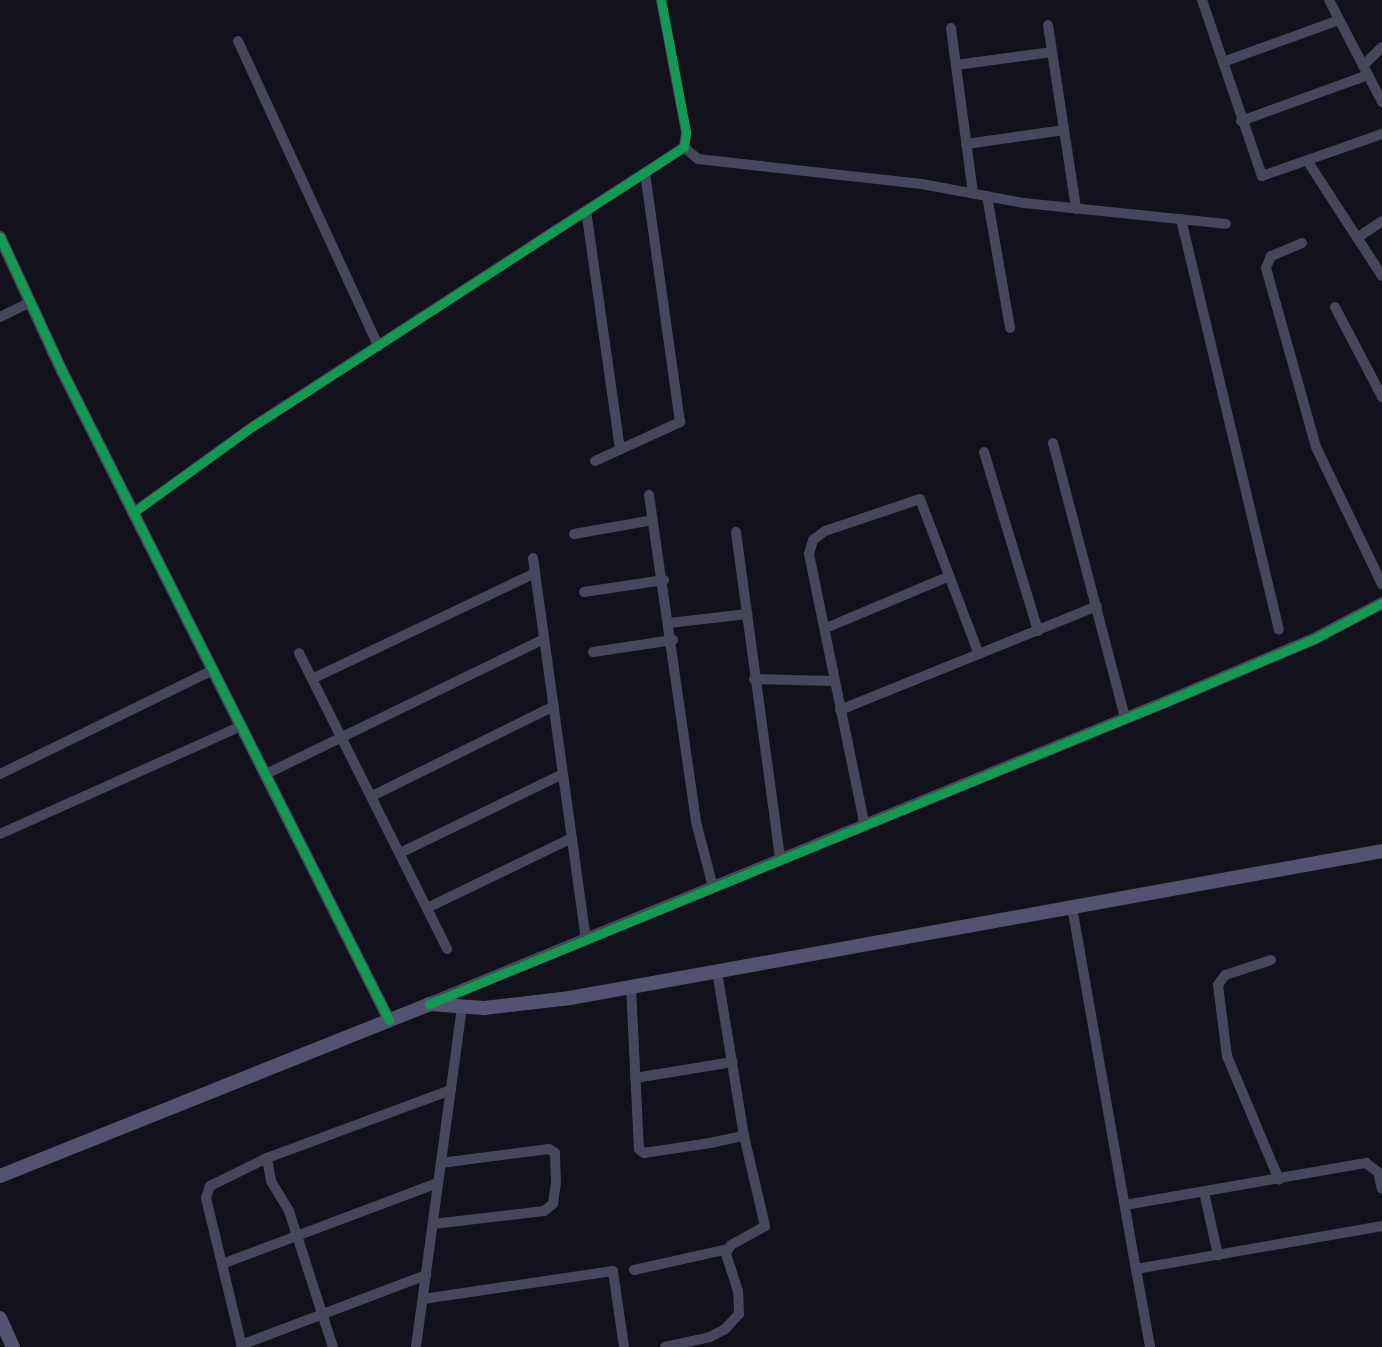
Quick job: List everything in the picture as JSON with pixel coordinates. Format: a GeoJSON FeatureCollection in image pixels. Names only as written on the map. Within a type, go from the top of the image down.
{"type":"FeatureCollection","features":[{"type":"Feature","properties":{"kind":"main road"},"geometry":{"type":"LineString","coordinates":[[0,1176],[429,1004],[462,1007],[524,1005],[1382,850]]}},
{"type":"Feature","properties":{"kind":"main road"},"geometry":{"type":"LineString","coordinates":[[0,1318],[13,1347]]}},
{"type":"Feature","properties":{"kind":"street"},"geometry":{"type":"LineString","coordinates":[[134,512],[252,427],[684,147],[686,132],[661,0]]}},
{"type":"Feature","properties":{"kind":"street"},"geometry":{"type":"LineString","coordinates":[[1205,1],[1241,121],[1262,176],[1382,134]]}},
{"type":"Feature","properties":{"kind":"street"},"geometry":{"type":"LineString","coordinates":[[1332,1],[1339,20],[1382,102]]}},
{"type":"Feature","properties":{"kind":"street"},"geometry":{"type":"LineString","coordinates":[[1223,62],[1339,20]]}},
{"type":"Feature","properties":{"kind":"street"},"geometry":{"type":"LineString","coordinates":[[1048,25],[1076,209]]}},
{"type":"Feature","properties":{"kind":"street"},"geometry":{"type":"LineString","coordinates":[[951,28],[973,193]]}},
{"type":"Feature","properties":{"kind":"street"},"geometry":{"type":"LineString","coordinates":[[238,41],[378,346]]}},
{"type":"Feature","properties":{"kind":"street"},"geometry":{"type":"LineString","coordinates":[[1241,121],[1365,71],[1382,47]]}},
{"type":"Feature","properties":{"kind":"street"},"geometry":{"type":"LineString","coordinates":[[956,65],[1052,52]]}},
{"type":"Feature","properties":{"kind":"street"},"geometry":{"type":"LineString","coordinates":[[966,144],[1064,130]]}},
{"type":"Feature","properties":{"kind":"street"},"geometry":{"type":"LineString","coordinates":[[684,147],[698,159],[973,193],[1076,209],[1226,223]]}},
{"type":"Feature","properties":{"kind":"street"},"geometry":{"type":"LineString","coordinates":[[1308,162],[1382,276]]}},
{"type":"Feature","properties":{"kind":"street"},"geometry":{"type":"LineString","coordinates":[[595,461],[677,424],[680,417],[645,173]]}},
{"type":"Feature","properties":{"kind":"street"},"geometry":{"type":"LineString","coordinates":[[987,195],[1010,328]]}},
{"type":"Feature","properties":{"kind":"street"},"geometry":{"type":"LineString","coordinates":[[586,210],[620,449]]}},
{"type":"Feature","properties":{"kind":"street"},"geometry":{"type":"LineString","coordinates":[[1181,219],[1279,629]]}},
{"type":"Feature","properties":{"kind":"street"},"geometry":{"type":"LineString","coordinates":[[1357,238],[1382,221]]}},
{"type":"Feature","properties":{"kind":"street"},"geometry":{"type":"LineString","coordinates":[[0,237],[134,512],[389,1020]]}},
{"type":"Feature","properties":{"kind":"street"},"geometry":{"type":"LineString","coordinates":[[1302,243],[1271,256],[1266,268],[1316,447],[1382,584]]}},
{"type":"Feature","properties":{"kind":"street"},"geometry":{"type":"LineString","coordinates":[[0,317],[32,302]]}},
{"type":"Feature","properties":{"kind":"street"},"geometry":{"type":"LineString","coordinates":[[1335,307],[1382,397]]}},
{"type":"Feature","properties":{"kind":"street"},"geometry":{"type":"LineString","coordinates":[[1053,443],[1125,718]]}},
{"type":"Feature","properties":{"kind":"street"},"geometry":{"type":"LineString","coordinates":[[984,452],[1038,631]]}},
{"type":"Feature","properties":{"kind":"street"},"geometry":{"type":"LineString","coordinates":[[649,495],[673,640],[696,822],[713,887]]}},
{"type":"Feature","properties":{"kind":"street"},"geometry":{"type":"LineString","coordinates":[[864,822],[809,554],[813,540],[825,531],[920,499],[979,654]]}},
{"type":"Feature","properties":{"kind":"street"},"geometry":{"type":"LineString","coordinates":[[574,534],[653,520]]}},
{"type":"Feature","properties":{"kind":"street"},"geometry":{"type":"LineString","coordinates":[[736,532],[780,858]]}},
{"type":"Feature","properties":{"kind":"street"},"geometry":{"type":"LineString","coordinates":[[533,558],[586,938]]}},
{"type":"Feature","properties":{"kind":"street"},"geometry":{"type":"LineString","coordinates":[[314,678],[535,573]]}},
{"type":"Feature","properties":{"kind":"street"},"geometry":{"type":"LineString","coordinates":[[826,628],[950,576]]}},
{"type":"Feature","properties":{"kind":"street"},"geometry":{"type":"LineString","coordinates":[[584,592],[664,580]]}},
{"type":"Feature","properties":{"kind":"street"},"geometry":{"type":"LineString","coordinates":[[429,1004],[864,822],[1314,639],[1382,603]]}},
{"type":"Feature","properties":{"kind":"street"},"geometry":{"type":"LineString","coordinates":[[840,710],[1097,606]]}},
{"type":"Feature","properties":{"kind":"street"},"geometry":{"type":"LineString","coordinates":[[669,623],[747,614]]}},
{"type":"Feature","properties":{"kind":"street"},"geometry":{"type":"LineString","coordinates":[[266,774],[544,639]]}},
{"type":"Feature","properties":{"kind":"street"},"geometry":{"type":"LineString","coordinates":[[593,652],[673,640]]}},
{"type":"Feature","properties":{"kind":"street"},"geometry":{"type":"LineString","coordinates":[[299,653],[314,678],[447,949]]}},
{"type":"Feature","properties":{"kind":"street"},"geometry":{"type":"LineString","coordinates":[[0,774],[214,670]]}},
{"type":"Feature","properties":{"kind":"street"},"geometry":{"type":"LineString","coordinates":[[754,679],[834,681]]}},
{"type":"Feature","properties":{"kind":"street"},"geometry":{"type":"LineString","coordinates":[[372,796],[554,706]]}},
{"type":"Feature","properties":{"kind":"street"},"geometry":{"type":"LineString","coordinates":[[0,834],[242,726]]}},
{"type":"Feature","properties":{"kind":"street"},"geometry":{"type":"LineString","coordinates":[[400,853],[563,774]]}},
{"type":"Feature","properties":{"kind":"street"},"geometry":{"type":"LineString","coordinates":[[427,908],[572,838]]}},
{"type":"Feature","properties":{"kind":"street"},"geometry":{"type":"LineString","coordinates":[[1072,907],[1150,1347]]}},
{"type":"Feature","properties":{"kind":"street"},"geometry":{"type":"LineString","coordinates":[[1271,960],[1225,975],[1218,985],[1227,1056],[1279,1180]]}},
{"type":"Feature","properties":{"kind":"street"},"geometry":{"type":"LineString","coordinates":[[634,1269],[728,1249],[765,1226],[744,1136],[717,971]]}},
{"type":"Feature","properties":{"kind":"street"},"geometry":{"type":"LineString","coordinates":[[631,987],[641,1152],[744,1136]]}},
{"type":"Feature","properties":{"kind":"street"},"geometry":{"type":"LineString","coordinates":[[416,1347],[462,1007]]}},
{"type":"Feature","properties":{"kind":"street"},"geometry":{"type":"LineString","coordinates":[[635,1078],[733,1062]]}},
{"type":"Feature","properties":{"kind":"street"},"geometry":{"type":"LineString","coordinates":[[426,1275],[242,1346],[222,1264],[208,1189],[216,1180],[267,1158],[451,1090]]}},
{"type":"Feature","properties":{"kind":"street"},"geometry":{"type":"LineString","coordinates":[[433,1224],[544,1211],[553,1204],[556,1183],[555,1153],[549,1149],[441,1163]]}},
{"type":"Feature","properties":{"kind":"street"},"geometry":{"type":"LineString","coordinates":[[267,1158],[273,1186],[289,1211],[333,1347]]}},
{"type":"Feature","properties":{"kind":"street"},"geometry":{"type":"LineString","coordinates":[[1125,1205],[1371,1163],[1378,1172],[1382,1189]]}},
{"type":"Feature","properties":{"kind":"street"},"geometry":{"type":"LineString","coordinates":[[222,1264],[438,1183]]}},
{"type":"Feature","properties":{"kind":"street"},"geometry":{"type":"LineString","coordinates":[[1204,1192],[1218,1255]]}},
{"type":"Feature","properties":{"kind":"street"},"geometry":{"type":"LineString","coordinates":[[1136,1269],[1382,1226]]}},
{"type":"Feature","properties":{"kind":"street"},"geometry":{"type":"LineString","coordinates":[[665,1347],[697,1343],[737,1319],[739,1301],[728,1249]]}},
{"type":"Feature","properties":{"kind":"street"},"geometry":{"type":"LineString","coordinates":[[422,1299],[613,1271],[624,1347]]}},
{"type":"Feature","properties":{"kind":"cycle path"},"geometry":{"type":"LineString","coordinates":[[134,512],[252,427],[684,147],[686,132],[661,0]]}},
{"type":"Feature","properties":{"kind":"cycle path"},"geometry":{"type":"LineString","coordinates":[[0,237],[62,371],[389,1020]]}},
{"type":"Feature","properties":{"kind":"cycle path"},"geometry":{"type":"LineString","coordinates":[[429,1004],[1163,703],[1314,639],[1382,603]]}}]}
